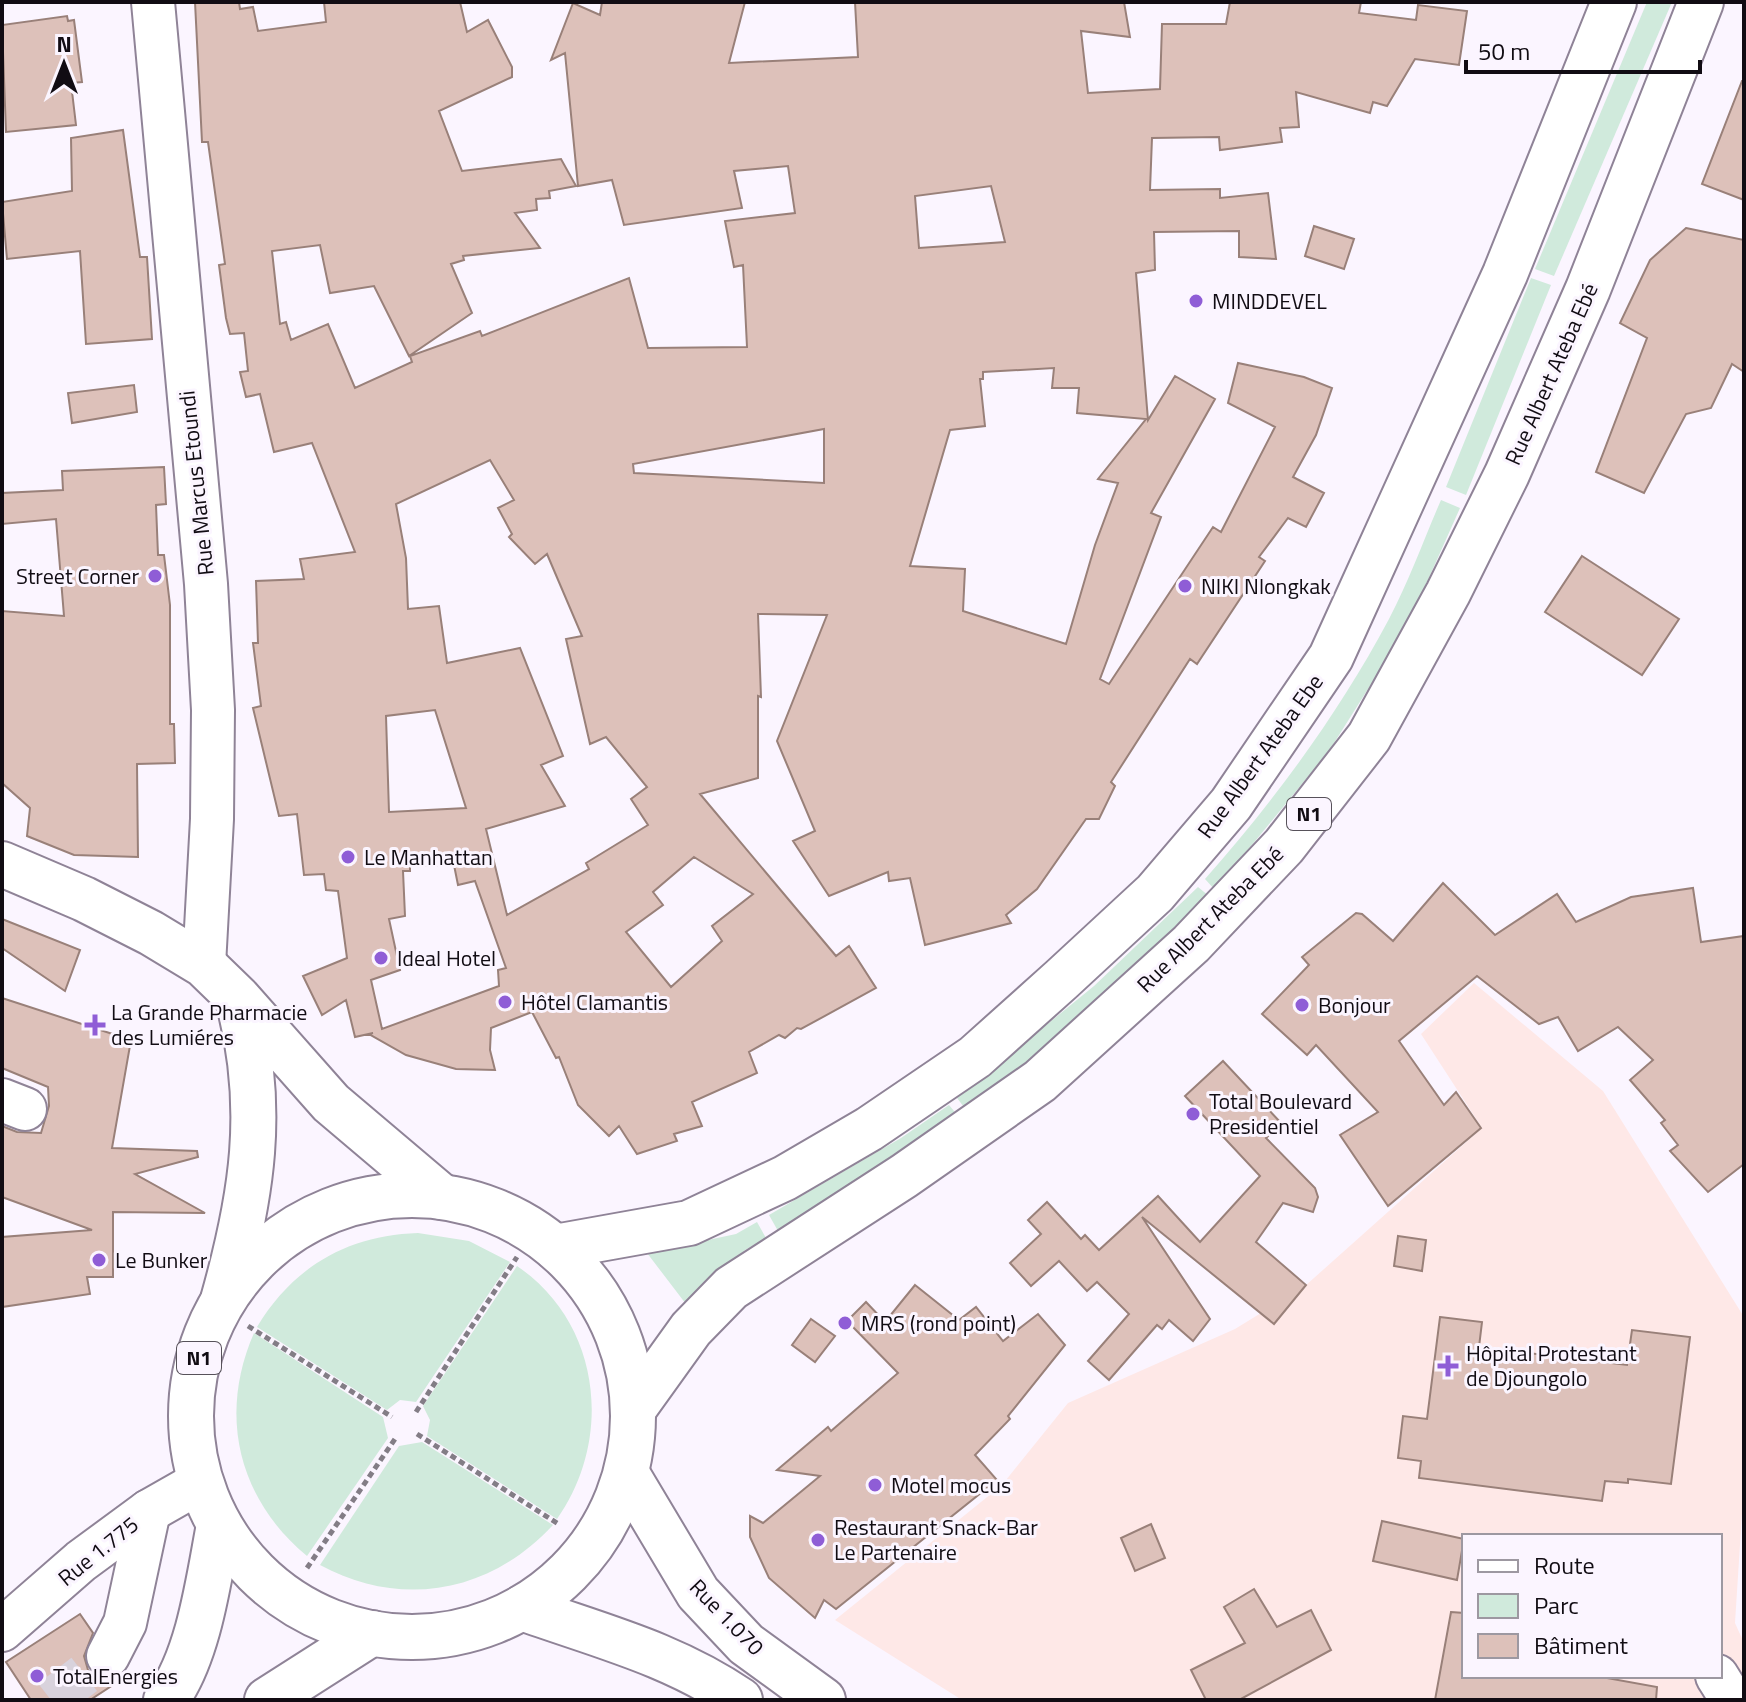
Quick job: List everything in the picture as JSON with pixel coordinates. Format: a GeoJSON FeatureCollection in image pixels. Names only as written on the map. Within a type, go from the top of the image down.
{"type":"FeatureCollection","features":[{"type":"Feature","properties":{"kind":"main road","name":"Rue Albert Ateba Ebe"},"geometry":{"type":"LineString","coordinates":[[536,1252],[689,1223],[785,1178],[869,1129],[975,1057],[1155,893],[1212,826],[1331,657],[1505,274],[1614,2]]}},
{"type":"Feature","properties":{"kind":"main road","name":"Rue Albert Ateba Ebé"},"geometry":{"type":"LineString","coordinates":[[635,1407],[691,1329],[731,1288],[904,1176],[1040,1081],[1179,955],[1284,846],[1369,737],[1448,593],[1507,474],[1588,289],[1701,2]]}},
{"type":"Feature","properties":{"kind":"main road"},"geometry":{"type":"LineString","coordinates":[[2,864],[84,899],[151,933],[204,965],[238,998],[331,1103],[442,1197]]}},
{"type":"Feature","properties":{"kind":"main road"},"geometry":{"type":"LineString","coordinates":[[235,1312],[252,1157],[255,1084],[238,998]]}},
{"type":"Feature","properties":{"kind":"main road","name":"N1"},"geometry":{"type":"LineString","coordinates":[[391,1196],[442,1197],[495,1212],[521,1223],[536,1252],[587,1279],[612,1318],[628,1361],[635,1407],[627,1474],[605,1528],[569,1573],[522,1608],[449,1634],[372,1633],[326,1620],[284,1596],[248,1564],[219,1525],[200,1482],[191,1436],[192,1388],[203,1343],[235,1312],[255,1260],[295,1229],[330,1212],[391,1196]]}},
{"type":"Feature","properties":{"kind":"main road","name":"Rue 1.070"},"geometry":{"type":"LineString","coordinates":[[627,1474],[698,1593],[746,1644],[823,1700]]}},
{"type":"Feature","properties":{"kind":"main road"},"geometry":{"type":"LineString","coordinates":[[166,1700],[186,1658],[203,1606],[219,1525]]}},
{"type":"Feature","properties":{"kind":"main road"},"geometry":{"type":"LineString","coordinates":[[522,1608],[652,1651],[707,1678],[740,1700]]}},
{"type":"Feature","properties":{"kind":"main road"},"geometry":{"type":"LineString","coordinates":[[267,1700],[372,1633]]}},
{"type":"Feature","properties":{"kind":"street","name":"Rue Marcus Etoundi"},"geometry":{"type":"LineString","coordinates":[[153,2],[206,584],[213,710],[212,819],[204,965]]}},
{"type":"Feature","properties":{"kind":"street","name":"Rue 1.775"},"geometry":{"type":"LineString","coordinates":[[2,1630],[81,1561],[149,1511],[200,1482]]}},
{"type":"Feature","properties":{"kind":"street"},"geometry":{"type":"LineString","coordinates":[[108,1656],[125,1623],[149,1511]]}},
{"type":"Feature","properties":{"kind":"street"},"geometry":{"type":"LineString","coordinates":[[1718,1678],[1732,1700]]}},
{"type":"Feature","properties":{"kind":"path"},"geometry":{"type":"LineString","coordinates":[[416,1412],[536,1252]]}},
{"type":"Feature","properties":{"kind":"path"},"geometry":{"type":"LineString","coordinates":[[235,1312],[392,1417]]}},
{"type":"Feature","properties":{"kind":"path"},"geometry":{"type":"LineString","coordinates":[[417,1434],[560,1525]]}},
{"type":"Feature","properties":{"kind":"path"},"geometry":{"type":"LineString","coordinates":[[307,1568],[397,1436]]}},
{"type":"Feature","properties":{"kind":"shaded area","name":"Hôpital Protestant de Djoungolo"},"geometry":{"type":"Polygon","coordinates":[[[1474,983],[1603,1091],[1744,1317],[1744,1482],[1735,1623],[1744,1643],[1744,1700],[962,1700],[835,1620],[1002,1485],[1068,1403],[1235,1329],[1305,1286],[1482,1128],[1421,1034],[1474,983]]]}},
{"type":"Feature","properties":{"kind":"green space"},"geometry":{"type":"Polygon","coordinates":[[[1647,2],[1672,2],[1554,276],[1535,269],[1647,2]]]}},
{"type":"Feature","properties":{"kind":"green space"},"geometry":{"type":"Polygon","coordinates":[[[1531,278],[1551,285],[1466,495],[1446,487],[1531,278]]]}},
{"type":"Feature","properties":{"kind":"green space"},"geometry":{"type":"Polygon","coordinates":[[[1441,500],[1460,508],[1407,627],[1329,751],[1215,890],[1205,879],[1304,755],[1370,654],[1403,590],[1441,500]]]}},
{"type":"Feature","properties":{"kind":"green space"},"geometry":{"type":"Polygon","coordinates":[[[1198,887],[1209,896],[1152,954],[1062,1035],[967,1111],[957,1098],[1094,986],[1198,887]]]}},
{"type":"Feature","properties":{"kind":"green space"},"geometry":{"type":"Polygon","coordinates":[[[949,1105],[959,1117],[778,1231],[769,1215],[901,1138],[949,1105]]]}},
{"type":"Feature","properties":{"kind":"green space"},"geometry":{"type":"Polygon","coordinates":[[[757,1222],[766,1238],[745,1250],[689,1308],[647,1253],[736,1234],[757,1222]]]}},
{"type":"Feature","properties":{"kind":"green space"},"geometry":{"type":"Polygon","coordinates":[[[418,1233],[469,1241],[510,1262],[416,1402],[400,1400],[387,1410],[257,1327],[288,1287],[325,1258],[368,1240],[418,1233]]]}},
{"type":"Feature","properties":{"kind":"green space"},"geometry":{"type":"Polygon","coordinates":[[[517,1266],[545,1290],[567,1318],[582,1350],[590,1384],[592,1418],[587,1453],[575,1487],[557,1519],[427,1436],[430,1420],[423,1406],[517,1266]]]}},
{"type":"Feature","properties":{"kind":"green space"},"geometry":{"type":"Polygon","coordinates":[[[254,1333],[383,1417],[388,1438],[307,1556],[283,1533],[265,1509],[250,1482],[241,1454],[237,1394],[254,1333]]]}},
{"type":"Feature","properties":{"kind":"green space"},"geometry":{"type":"Polygon","coordinates":[[[422,1442],[553,1525],[528,1548],[501,1566],[473,1579],[443,1587],[413,1590],[382,1587],[351,1579],[320,1565],[399,1446],[422,1442]]]}},
{"type":"Feature","properties":{"kind":"building"},"geometry":{"type":"Polygon","coordinates":[[[195,2],[239,2],[240,9],[253,7],[258,31],[326,22],[324,2],[460,2],[467,32],[488,20],[512,67],[512,77],[439,111],[462,171],[561,159],[576,186],[549,191],[550,198],[536,199],[537,210],[515,213],[540,248],[463,256],[464,260],[451,264],[472,313],[409,356],[374,286],[330,293],[320,245],[272,251],[280,324],[286,322],[291,340],[328,324],[355,388],[412,362],[410,356],[480,331],[482,336],[629,278],[648,348],[747,347],[743,265],[734,267],[725,221],[795,213],[788,166],[734,171],[742,208],[624,225],[612,180],[578,186],[565,53],[551,60],[573,3],[600,15],[602,2],[745,2],[729,63],[858,57],[855,2],[1124,2],[1130,37],[1081,31],[1088,93],[1160,89],[1162,24],[1226,24],[1230,2],[1361,2],[1359,13],[1416,20],[1418,5],[1467,11],[1459,65],[1415,59],[1387,106],[1373,102],[1370,113],[1296,92],[1299,127],[1280,128],[1282,142],[1220,150],[1219,137],[1152,138],[1150,190],[1220,189],[1220,198],[1268,193],[1276,259],[1239,257],[1239,231],[1154,232],[1155,270],[1136,273],[1148,420],[1175,376],[1215,399],[1151,513],[1161,517],[1100,679],[1109,684],[1213,527],[1221,532],[1275,427],[1228,403],[1238,363],[1304,377],[1332,388],[1316,435],[1293,477],[1324,493],[1306,527],[1288,518],[1259,557],[1265,561],[1197,664],[1190,659],[1111,782],[1115,786],[1099,819],[1086,819],[1037,889],[1006,915],[1011,923],[925,945],[910,878],[889,881],[888,872],[829,896],[793,841],[815,831],[777,741],[827,615],[758,614],[761,697],[758,696],[758,778],[700,794],[836,956],[849,946],[876,988],[801,1029],[797,1028],[785,1038],[779,1035],[749,1052],[757,1073],[692,1102],[702,1126],[674,1134],[677,1141],[637,1154],[619,1126],[609,1136],[578,1105],[559,1057],[556,1058],[532,1012],[491,1028],[490,1050],[495,1070],[456,1069],[406,1055],[369,1034],[373,1033],[355,1037],[346,1000],[322,1015],[303,976],[347,958],[338,891],[326,890],[324,874],[304,875],[297,814],[279,816],[253,708],[261,706],[253,643],[258,643],[256,581],[304,579],[300,559],[355,552],[312,443],[274,452],[260,394],[246,397],[240,372],[248,371],[244,333],[230,334],[226,318],[219,265],[225,264],[208,142],[202,142],[195,2]],[[991,186],[915,196],[919,248],[1005,242],[991,186]],[[1054,368],[983,372],[983,379],[980,379],[985,426],[950,430],[910,566],[965,569],[963,611],[1066,644],[1095,545],[1118,483],[1098,479],[1146,419],[1077,413],[1079,388],[1052,388],[1054,368]],[[824,429],[633,464],[634,473],[824,483],[824,429]],[[490,460],[396,504],[406,558],[408,609],[439,606],[447,663],[520,648],[563,756],[541,765],[565,806],[486,829],[507,915],[589,869],[586,863],[648,825],[631,799],[647,787],[606,737],[590,744],[566,639],[582,636],[547,554],[535,564],[509,537],[512,534],[498,508],[514,500],[490,460]],[[435,710],[386,716],[389,812],[466,808],[435,710]],[[694,857],[653,892],[663,905],[626,932],[671,987],[722,941],[712,926],[753,894],[694,857]],[[454,865],[410,866],[410,871],[403,871],[405,916],[389,919],[400,970],[371,980],[382,1029],[499,986],[498,970],[506,968],[475,881],[458,885],[454,865]]]}},
{"type":"Feature","properties":{"kind":"building"},"geometry":{"type":"Polygon","coordinates":[[[67,16],[68,21],[74,20],[82,82],[71,83],[76,125],[6,132],[2,25],[67,16]]]}},
{"type":"Feature","properties":{"kind":"building"},"geometry":{"type":"Polygon","coordinates":[[[1744,81],[1744,200],[1702,184],[1744,81]]]}},
{"type":"Feature","properties":{"kind":"building"},"geometry":{"type":"Polygon","coordinates":[[[123,130],[140,257],[147,257],[152,339],[86,344],[80,251],[7,259],[2,202],[72,191],[71,138],[123,130]]]}},
{"type":"Feature","properties":{"kind":"building"},"geometry":{"type":"Polygon","coordinates":[[[1314,226],[1354,239],[1344,269],[1305,256],[1314,226]]]}},
{"type":"Feature","properties":{"kind":"building"},"geometry":{"type":"Polygon","coordinates":[[[1686,228],[1744,240],[1744,372],[1732,364],[1711,408],[1686,414],[1644,493],[1596,472],[1647,338],[1620,323],[1650,260],[1686,228]]]}},
{"type":"Feature","properties":{"kind":"building"},"geometry":{"type":"Polygon","coordinates":[[[134,385],[137,412],[72,423],[68,393],[134,385]]]}},
{"type":"Feature","properties":{"kind":"building"},"geometry":{"type":"Polygon","coordinates":[[[164,467],[166,504],[156,505],[158,555],[164,555],[170,605],[170,724],[174,724],[175,763],[137,764],[138,857],[74,855],[27,836],[30,808],[2,783],[2,611],[64,616],[56,519],[2,524],[2,493],[63,490],[62,471],[164,467]]]}},
{"type":"Feature","properties":{"kind":"building"},"geometry":{"type":"Polygon","coordinates":[[[1582,556],[1679,619],[1642,675],[1545,612],[1582,556]]]}},
{"type":"Feature","properties":{"kind":"building"},"geometry":{"type":"Polygon","coordinates":[[[1443,883],[1495,935],[1557,894],[1576,922],[1631,897],[1693,888],[1701,942],[1744,936],[1744,1164],[1708,1192],[1670,1151],[1678,1145],[1661,1123],[1665,1120],[1630,1080],[1653,1060],[1618,1027],[1578,1051],[1558,1017],[1539,1024],[1477,976],[1399,1041],[1444,1105],[1456,1092],[1481,1128],[1388,1206],[1340,1135],[1378,1112],[1316,1045],[1307,1055],[1262,1014],[1309,965],[1302,957],[1356,913],[1362,914],[1393,941],[1443,883]]]}},
{"type":"Feature","properties":{"kind":"building"},"geometry":{"type":"Polygon","coordinates":[[[2,919],[80,950],[65,991],[2,948],[2,919]]]}},
{"type":"Feature","properties":{"kind":"building"},"geometry":{"type":"Polygon","coordinates":[[[2,998],[131,1040],[112,1148],[197,1151],[198,1157],[135,1174],[205,1213],[113,1212],[113,1277],[87,1277],[90,1294],[2,1307],[2,1237],[92,1230],[2,1197],[2,1126],[17,1132],[41,1133],[49,1106],[48,1087],[2,1068],[2,998]]]}},
{"type":"Feature","properties":{"kind":"building"},"geometry":{"type":"Polygon","coordinates":[[[1223,1061],[1282,1124],[1266,1138],[1315,1188],[1318,1197],[1313,1212],[1283,1203],[1256,1242],[1306,1285],[1274,1324],[1142,1217],[1210,1319],[1193,1341],[1169,1320],[1162,1329],[1157,1325],[1109,1380],[1088,1361],[1129,1314],[1097,1282],[1087,1291],[1059,1261],[1031,1286],[1010,1263],[1041,1234],[1028,1220],[1047,1202],[1081,1239],[1085,1235],[1099,1250],[1158,1196],[1200,1242],[1260,1176],[1185,1096],[1223,1061]]]}},
{"type":"Feature","properties":{"kind":"building"},"geometry":{"type":"Polygon","coordinates":[[[1398,1236],[1426,1240],[1422,1271],[1394,1266],[1398,1236]]]}},
{"type":"Feature","properties":{"kind":"building"},"geometry":{"type":"Polygon","coordinates":[[[915,1285],[959,1320],[976,1307],[1003,1341],[1038,1314],[1065,1345],[1008,1416],[1010,1419],[975,1455],[997,1480],[836,1609],[824,1600],[815,1618],[769,1578],[750,1537],[750,1516],[763,1523],[820,1476],[777,1470],[828,1427],[831,1431],[898,1373],[847,1321],[866,1302],[885,1322],[915,1285]]]}},
{"type":"Feature","properties":{"kind":"building"},"geometry":{"type":"Polygon","coordinates":[[[1440,1317],[1482,1322],[1479,1347],[1627,1365],[1632,1330],[1690,1337],[1671,1484],[1628,1479],[1628,1483],[1605,1481],[1602,1501],[1419,1478],[1421,1461],[1398,1458],[1403,1416],[1427,1419],[1440,1317]]]}},
{"type":"Feature","properties":{"kind":"building"},"geometry":{"type":"Polygon","coordinates":[[[811,1319],[835,1336],[815,1362],[792,1345],[811,1319]]]}},
{"type":"Feature","properties":{"kind":"building"},"geometry":{"type":"Polygon","coordinates":[[[1382,1521],[1462,1539],[1457,1580],[1373,1561],[1382,1521]]]}},
{"type":"Feature","properties":{"kind":"building"},"geometry":{"type":"Polygon","coordinates":[[[1151,1524],[1165,1558],[1135,1571],[1121,1538],[1151,1524]]]}},
{"type":"Feature","properties":{"kind":"building"},"geometry":{"type":"Polygon","coordinates":[[[1254,1589],[1277,1627],[1311,1610],[1331,1650],[1239,1700],[1206,1700],[1191,1670],[1245,1643],[1224,1607],[1254,1589]]]}},
{"type":"Feature","properties":{"kind":"building"},"geometry":{"type":"Polygon","coordinates":[[[1451,1612],[1462,1613],[1462,1678],[1607,1678],[1657,1687],[1656,1700],[1435,1700],[1451,1612]]]}},
{"type":"Feature","properties":{"kind":"building"},"geometry":{"type":"Polygon","coordinates":[[[80,1614],[93,1633],[84,1656],[88,1670],[98,1678],[122,1679],[90,1700],[31,1700],[6,1662],[80,1614]]]}},
{"type":"Feature","properties":{"kind":"tunnel"},"geometry":{"type":"LineString","coordinates":[[51,1700],[108,1656]]}},
{"type":"Feature","properties":{"kind":"place","name":"MINDDEVEL"},"geometry":{"type":"Point","coordinates":[1196,301]}},
{"type":"Feature","properties":{"kind":"place","name":"Street Corner"},"geometry":{"type":"Point","coordinates":[155,576]}},
{"type":"Feature","properties":{"kind":"place","name":"NIKI Nlongkak"},"geometry":{"type":"Point","coordinates":[1185,586]}},
{"type":"Feature","properties":{"kind":"place","name":"Le Manhattan"},"geometry":{"type":"Point","coordinates":[348,857]}},
{"type":"Feature","properties":{"kind":"place","name":"Ideal Hotel"},"geometry":{"type":"Point","coordinates":[381,958]}},
{"type":"Feature","properties":{"kind":"place","name":"Hôtel Clamantis"},"geometry":{"type":"Point","coordinates":[505,1002]}},
{"type":"Feature","properties":{"kind":"place","name":"Bonjour"},"geometry":{"type":"Point","coordinates":[1302,1005]}},
{"type":"Feature","properties":{"kind":"place","name":"La Grande Pharmacie des Lumiéres"},"geometry":{"type":"Point","coordinates":[95,1025]}},
{"type":"Feature","properties":{"kind":"place","name":"Total Boulevard Presidentiel"},"geometry":{"type":"Point","coordinates":[1193,1114]}},
{"type":"Feature","properties":{"kind":"place","name":"Le Bunker"},"geometry":{"type":"Point","coordinates":[99,1260]}},
{"type":"Feature","properties":{"kind":"place","name":"MRS (rond point)"},"geometry":{"type":"Point","coordinates":[845,1323]}},
{"type":"Feature","properties":{"kind":"place","name":"Hôpital Protestant de Djoungolo"},"geometry":{"type":"Point","coordinates":[1448,1366]}},
{"type":"Feature","properties":{"kind":"place","name":"Motel mocus"},"geometry":{"type":"Point","coordinates":[875,1485]}},
{"type":"Feature","properties":{"kind":"place","name":"Restaurant Snack-Bar Le Partenaire"},"geometry":{"type":"Point","coordinates":[818,1540]}},
{"type":"Feature","properties":{"kind":"place","name":"TotalEnergies"},"geometry":{"type":"Point","coordinates":[37,1676]}}]}
